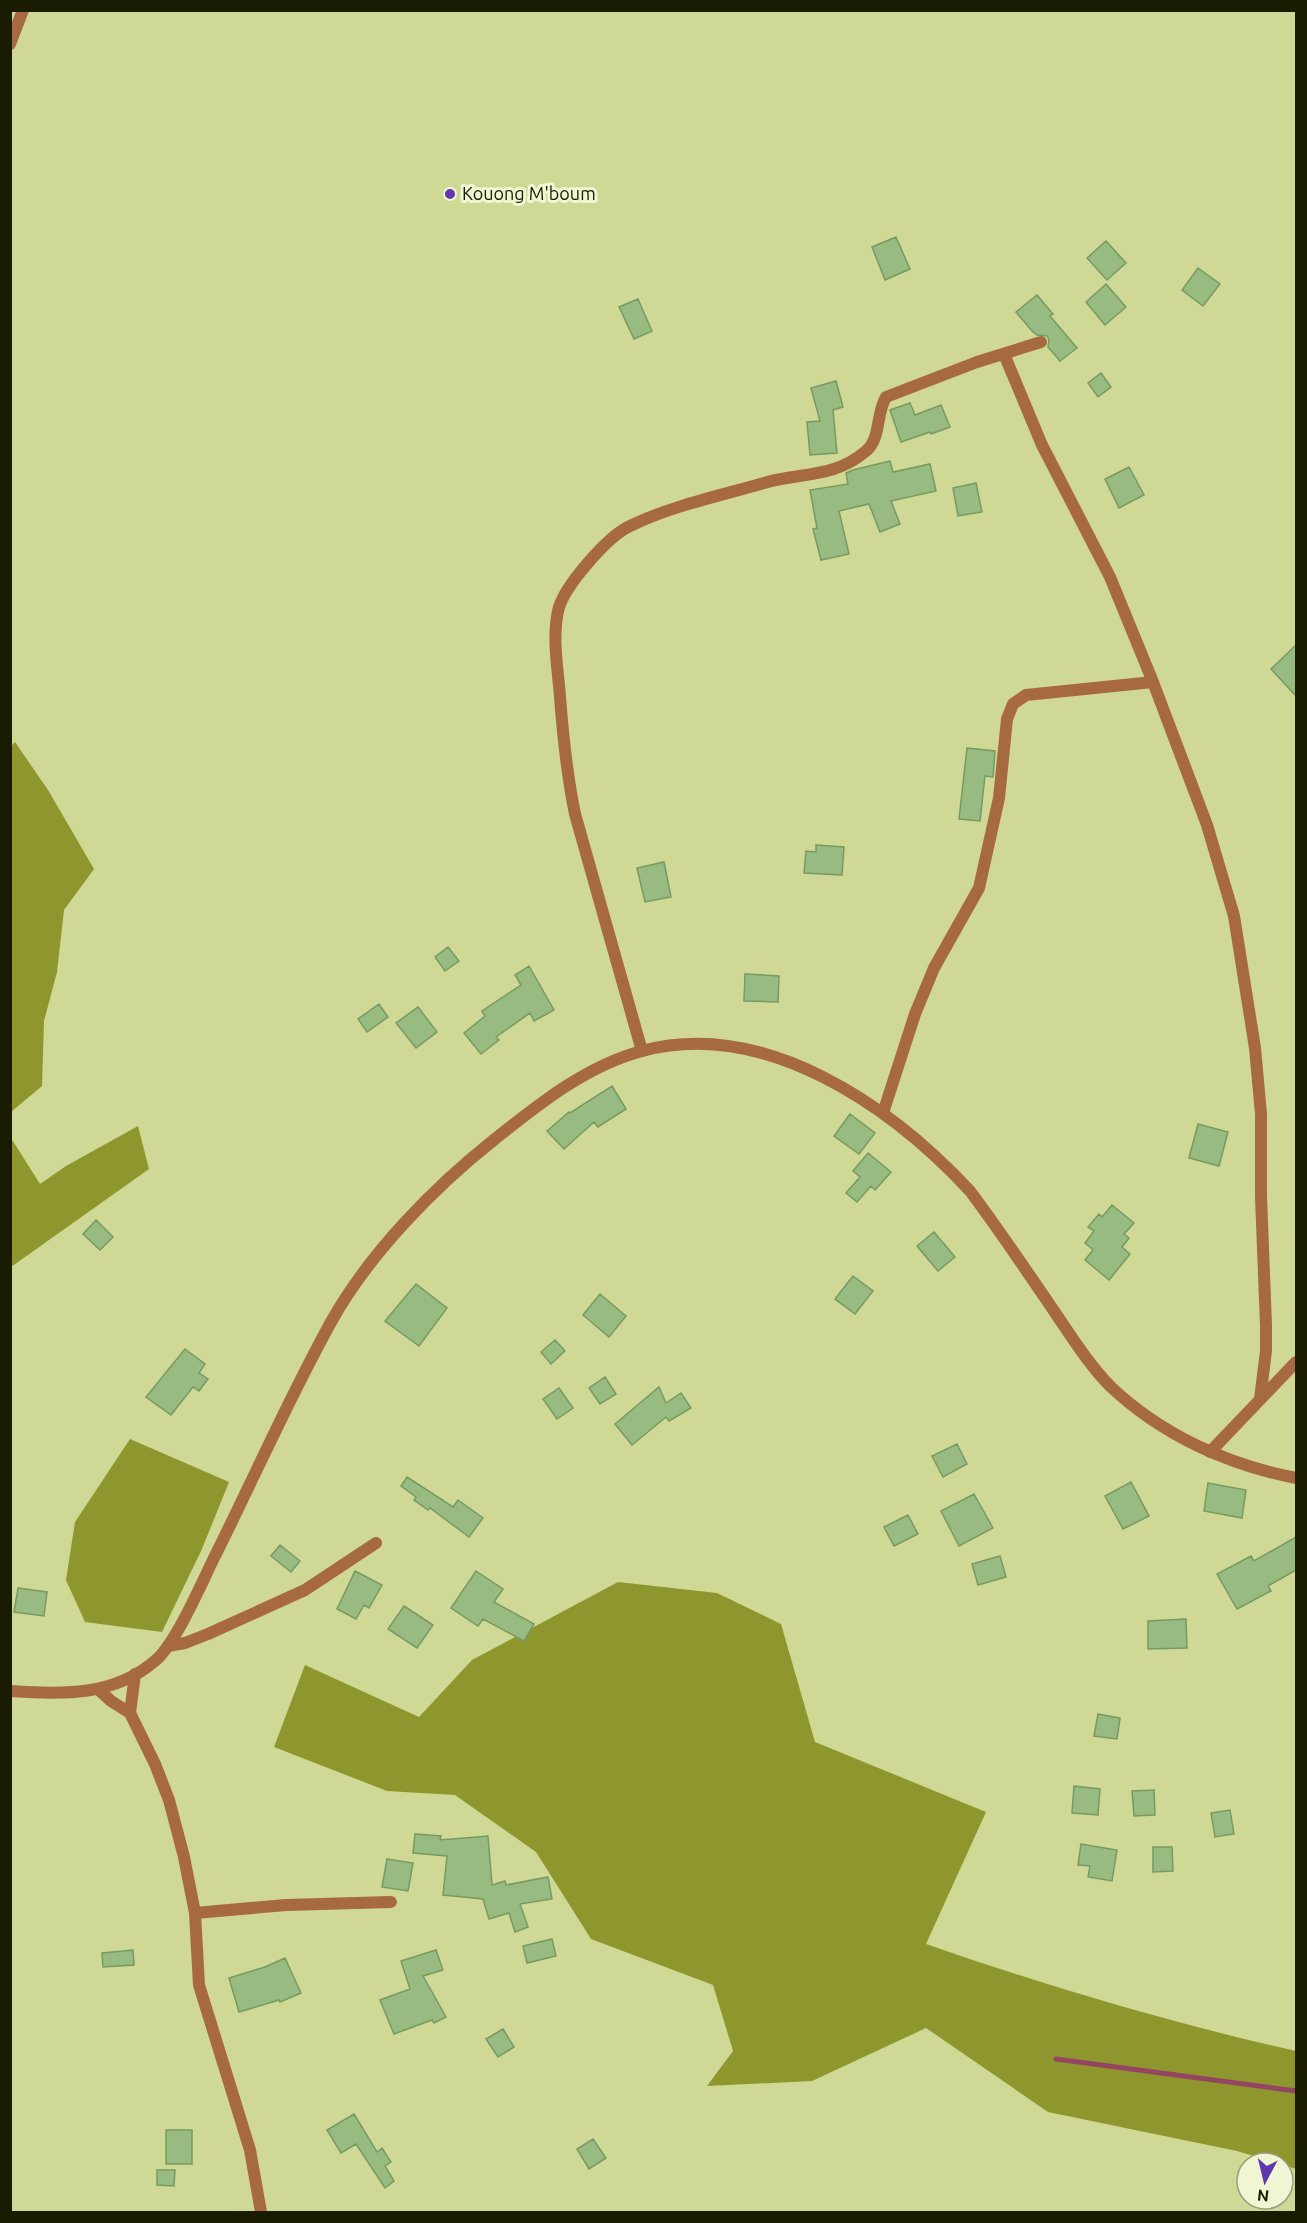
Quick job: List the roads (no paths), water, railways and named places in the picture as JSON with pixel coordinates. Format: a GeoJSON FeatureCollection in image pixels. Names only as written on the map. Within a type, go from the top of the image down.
{"type":"FeatureCollection","features":[{"type":"Feature","properties":{"kind":"street"},"geometry":{"type":"LineString","coordinates":[[10,44],[23,10]]}},
{"type":"Feature","properties":{"kind":"street"},"geometry":{"type":"LineString","coordinates":[[642,1051],[568,782],[555,656],[558,613],[562,599],[592,559],[627,526],[676,508],[768,482],[822,474],[849,464],[868,450],[874,440],[882,404],[886,397],[939,375],[1041,342]]}},
{"type":"Feature","properties":{"kind":"street"},"geometry":{"type":"LineString","coordinates":[[1004,354],[1042,445],[1110,577],[1153,682],[1210,836],[1234,916],[1250,1009],[1261,1114],[1266,1351],[1260,1399]]}},
{"type":"Feature","properties":{"kind":"street"},"geometry":{"type":"LineString","coordinates":[[883,1113],[912,1024],[934,968],[979,888],[999,798],[1007,719],[1013,704],[1026,695],[1153,682]]}},
{"type":"Feature","properties":{"kind":"street"},"geometry":{"type":"LineString","coordinates":[[10,1691],[48,1693],[99,1690],[135,1674],[158,1658],[168,1646],[206,1575],[340,1305],[359,1278],[417,1210],[480,1151],[559,1090],[589,1072],[642,1051],[690,1043],[734,1046],[773,1055],[819,1076],[883,1113],[954,1174],[970,1191],[1086,1357],[1110,1386],[1152,1420],[1210,1452],[1242,1465],[1296,1478]]}},
{"type":"Feature","properties":{"kind":"street"},"geometry":{"type":"LineString","coordinates":[[1210,1452],[1260,1399],[1275,1387],[1296,1362]]}},
{"type":"Feature","properties":{"kind":"street"},"geometry":{"type":"LineString","coordinates":[[168,1646],[185,1643],[208,1634],[305,1590],[376,1543]]}},
{"type":"Feature","properties":{"kind":"street"},"geometry":{"type":"LineString","coordinates":[[130,1713],[135,1674]]}},
{"type":"Feature","properties":{"kind":"street"},"geometry":{"type":"LineString","coordinates":[[99,1690],[130,1713],[155,1764],[169,1800],[184,1857],[195,1914],[199,1985],[250,2150],[261,2212]]}},
{"type":"Feature","properties":{"kind":"street"},"geometry":{"type":"LineString","coordinates":[[195,1914],[285,1905],[391,1902]]}},
{"type":"Feature","properties":{"kind":"waterway"},"geometry":{"type":"LineString","coordinates":[[1056,2059],[1296,2091]]}},
{"type":"Feature","properties":{"kind":"place","name":"Kouong M'boum"},"geometry":{"type":"Point","coordinates":[450,194]}}]}
